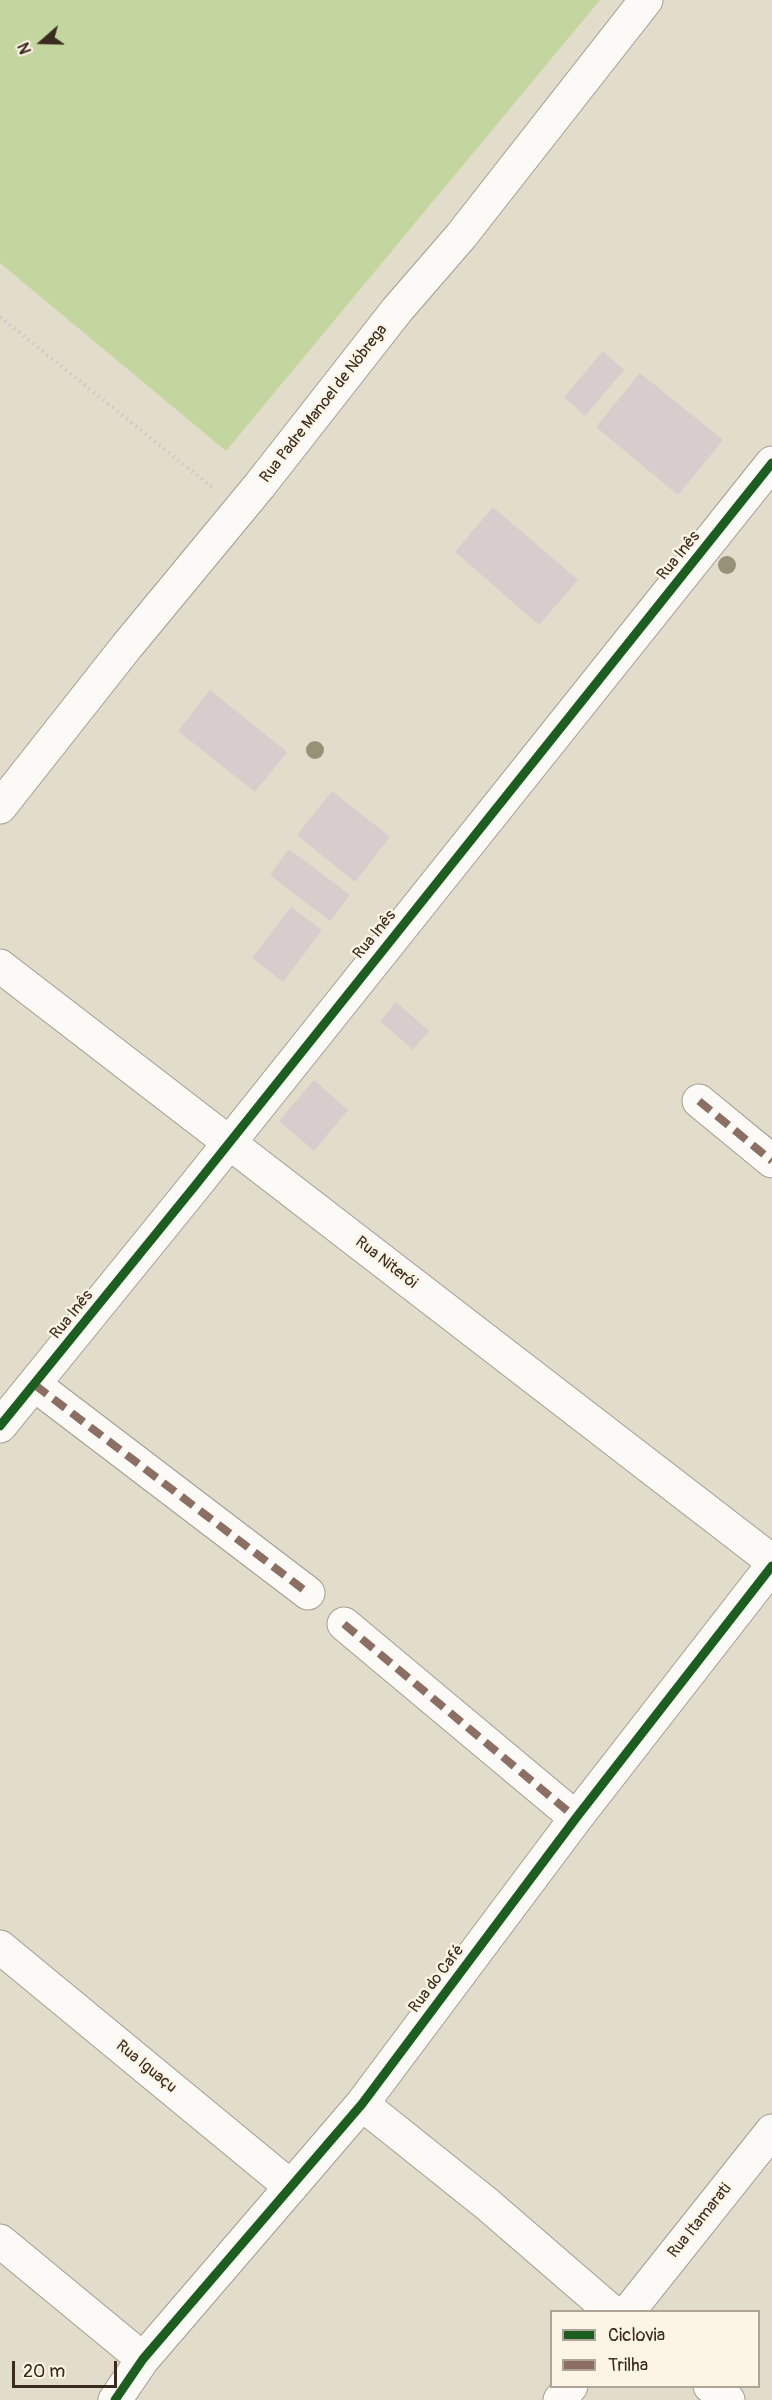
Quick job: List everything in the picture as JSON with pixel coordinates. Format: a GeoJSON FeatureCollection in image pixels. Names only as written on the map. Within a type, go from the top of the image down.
{"type":"FeatureCollection","features":[{"type":"Feature","properties":{"kind":"street","name":"Rua Padre Manoel de Nóbrega"},"geometry":{"type":"LineString","coordinates":[[0,807],[239,509],[261,485],[397,310],[483,208],[646,0]]}},
{"type":"Feature","properties":{"kind":"street","name":"Rua Inês"},"geometry":{"type":"LineString","coordinates":[[0,1426],[230,1142],[772,463]]}},
{"type":"Feature","properties":{"kind":"street","name":"Rua Niterói"},"geometry":{"type":"LineString","coordinates":[[0,966],[772,1561]]}},
{"type":"Feature","properties":{"kind":"street"},"geometry":{"type":"LineString","coordinates":[[699,1101],[772,1161]]}},
{"type":"Feature","properties":{"kind":"street"},"geometry":{"type":"LineString","coordinates":[[35,1385],[308,1593]]}},
{"type":"Feature","properties":{"kind":"street","name":"Rua do Café"},"geometry":{"type":"LineString","coordinates":[[115,2400],[143,2359],[362,2104],[576,1818],[772,1566]]}},
{"type":"Feature","properties":{"kind":"street"},"geometry":{"type":"LineString","coordinates":[[344,1624],[576,1818]]}},
{"type":"Feature","properties":{"kind":"street","name":"Rua Iguaçu"},"geometry":{"type":"LineString","coordinates":[[0,1947],[291,2187]]}},
{"type":"Feature","properties":{"kind":"street"},"geometry":{"type":"LineString","coordinates":[[362,2104],[487,2204],[610,2310]]}},
{"type":"Feature","properties":{"kind":"street","name":"Rua Itamarati"},"geometry":{"type":"LineString","coordinates":[[630,2310],[772,2131]]}},
{"type":"Feature","properties":{"kind":"street"},"geometry":{"type":"LineString","coordinates":[[0,2241],[143,2359]]}},
{"type":"Feature","properties":{"kind":"street"},"geometry":{"type":"LineString","coordinates":[[560,2400],[569,2388]]}},
{"type":"Feature","properties":{"kind":"street"},"geometry":{"type":"LineString","coordinates":[[713,2388],[728,2400]]}},
{"type":"Feature","properties":{"kind":"path"},"geometry":{"type":"LineString","coordinates":[[0,317],[239,509]]}},
{"type":"Feature","properties":{"kind":"green space"},"geometry":{"type":"Polygon","coordinates":[[[0,0],[600,0],[226,451],[0,263],[0,0]]]}},
{"type":"Feature","properties":{"kind":"building"},"geometry":{"type":"Polygon","coordinates":[[[603,351],[624,370],[585,416],[564,397],[603,351]]]}},
{"type":"Feature","properties":{"kind":"building"},"geometry":{"type":"Polygon","coordinates":[[[640,373],[723,440],[678,495],[596,427],[640,373]]]}},
{"type":"Feature","properties":{"kind":"building"},"geometry":{"type":"Polygon","coordinates":[[[493,507],[578,580],[539,625],[455,552],[493,507]]]}},
{"type":"Feature","properties":{"kind":"building"},"geometry":{"type":"Polygon","coordinates":[[[210,690],[287,752],[255,792],[178,731],[210,690]]]}},
{"type":"Feature","properties":{"kind":"building"},"geometry":{"type":"Polygon","coordinates":[[[332,791],[390,837],[355,882],[297,835],[332,791]]]}},
{"type":"Feature","properties":{"kind":"building"},"geometry":{"type":"Polygon","coordinates":[[[289,849],[350,895],[330,921],[270,875],[289,849]]]}},
{"type":"Feature","properties":{"kind":"building"},"geometry":{"type":"Polygon","coordinates":[[[291,907],[322,930],[283,982],[252,958],[291,907]]]}},
{"type":"Feature","properties":{"kind":"building"},"geometry":{"type":"Polygon","coordinates":[[[396,1002],[429,1031],[413,1050],[380,1021],[396,1002]]]}},
{"type":"Feature","properties":{"kind":"building"},"geometry":{"type":"Polygon","coordinates":[[[314,1080],[348,1110],[314,1151],[279,1121],[314,1080]]]}},
{"type":"Feature","properties":{"kind":"marked path"},"geometry":{"type":"LineString","coordinates":[[699,1101],[772,1161]]}},
{"type":"Feature","properties":{"kind":"marked path"},"geometry":{"type":"LineString","coordinates":[[35,1385],[308,1593]]}},
{"type":"Feature","properties":{"kind":"marked path"},"geometry":{"type":"LineString","coordinates":[[344,1624],[576,1818]]}},
{"type":"Feature","properties":{"kind":"cycle path"},"geometry":{"type":"LineString","coordinates":[[0,1426],[194,1187],[772,463]]}},
{"type":"Feature","properties":{"kind":"cycle path"},"geometry":{"type":"LineString","coordinates":[[115,2400],[143,2359],[362,2104],[576,1818],[772,1566]]}}]}
